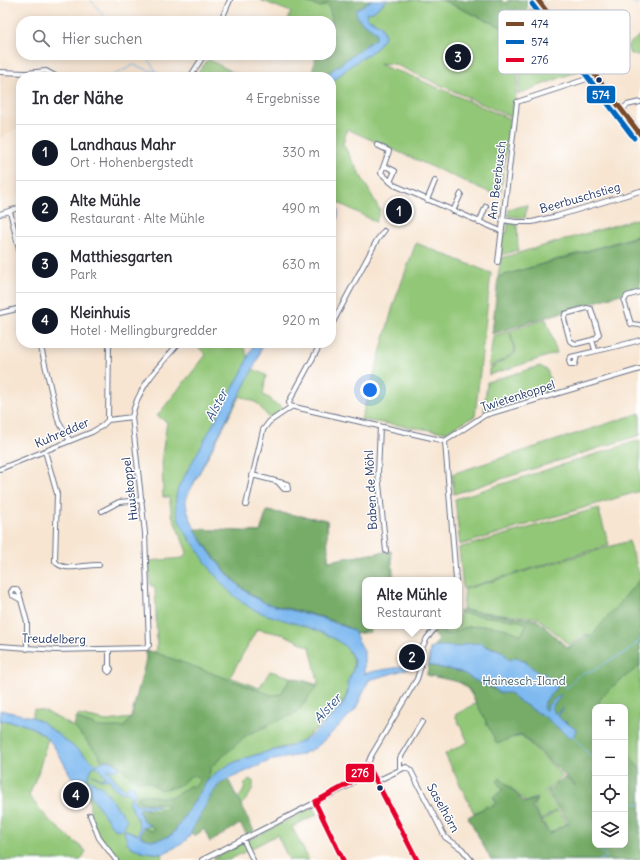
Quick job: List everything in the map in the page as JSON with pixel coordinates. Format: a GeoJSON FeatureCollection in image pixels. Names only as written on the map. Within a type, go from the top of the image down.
{"type":"FeatureCollection","features":[{"type":"Feature","properties":{"kind":"street"},"geometry":{"type":"LineString","coordinates":[[223,16],[230,0]]}},
{"type":"Feature","properties":{"kind":"street"},"geometry":{"type":"LineString","coordinates":[[538,0],[546,10]]}},
{"type":"Feature","properties":{"kind":"street"},"geometry":{"type":"LineString","coordinates":[[193,72],[201,60]]}},
{"type":"Feature","properties":{"kind":"street"},"geometry":{"type":"LineString","coordinates":[[33,72],[46,70],[49,72]]}},
{"type":"Feature","properties":{"kind":"street"},"geometry":{"type":"LineString","coordinates":[[0,72],[16,73]]}},
{"type":"Feature","properties":{"kind":"street"},"geometry":{"type":"LineString","coordinates":[[596,76],[640,134]]}},
{"type":"Feature","properties":{"kind":"street","name":"Am Beerbusch"},"geometry":{"type":"LineString","coordinates":[[498,262],[517,100],[596,76]]}},
{"type":"Feature","properties":{"kind":"street"},"geometry":{"type":"LineString","coordinates":[[622,110],[627,105],[640,102]]}},
{"type":"Feature","properties":{"kind":"street"},"geometry":{"type":"LineString","coordinates":[[377,145],[389,151],[381,175],[390,182],[427,200],[501,231]]}},
{"type":"Feature","properties":{"kind":"street"},"geometry":{"type":"LineString","coordinates":[[385,166],[395,171],[390,182]]}},
{"type":"Feature","properties":{"kind":"street"},"geometry":{"type":"LineString","coordinates":[[427,200],[435,181]]}},
{"type":"Feature","properties":{"kind":"street","name":"Beerbuschstieg"},"geometry":{"type":"LineString","coordinates":[[502,220],[532,222],[558,216],[640,191]]}},
{"type":"Feature","properties":{"kind":"street"},"geometry":{"type":"LineString","coordinates":[[453,211],[461,194]]}},
{"type":"Feature","properties":{"kind":"street"},"geometry":{"type":"LineString","coordinates":[[479,222],[486,206]]}},
{"type":"Feature","properties":{"kind":"street"},"geometry":{"type":"LineString","coordinates":[[0,214],[16,209]]}},
{"type":"Feature","properties":{"kind":"street"},"geometry":{"type":"LineString","coordinates":[[10,211],[16,237]]}},
{"type":"Feature","properties":{"kind":"street"},"geometry":{"type":"LineString","coordinates":[[336,316],[376,240],[384,232]]}},
{"type":"Feature","properties":{"kind":"street"},"geometry":{"type":"LineString","coordinates":[[640,292],[627,296],[624,301],[631,324],[640,325]]}},
{"type":"Feature","properties":{"kind":"street"},"geometry":{"type":"LineString","coordinates":[[587,308],[591,309],[599,334],[592,340],[576,344],[570,341],[564,319],[565,314],[587,308]]}},
{"type":"Feature","properties":{"kind":"street"},"geometry":{"type":"LineString","coordinates":[[0,313],[16,309]]}},
{"type":"Feature","properties":{"kind":"street"},"geometry":{"type":"LineString","coordinates":[[592,340],[595,350]]}},
{"type":"Feature","properties":{"kind":"street"},"geometry":{"type":"LineString","coordinates":[[577,356],[595,350],[608,349],[640,340]]}},
{"type":"Feature","properties":{"kind":"street"},"geometry":{"type":"LineString","coordinates":[[41,348],[58,420],[70,440]]}},
{"type":"Feature","properties":{"kind":"street"},"geometry":{"type":"LineString","coordinates":[[108,420],[109,348]]}},
{"type":"Feature","properties":{"kind":"street","name":"Huuskoppel"},"geometry":{"type":"LineString","coordinates":[[148,647],[150,643],[147,568],[142,500],[132,417],[135,406],[149,380],[175,348]]}},
{"type":"Feature","properties":{"kind":"street"},"geometry":{"type":"LineString","coordinates":[[246,505],[265,426],[290,406],[319,348]]}},
{"type":"Feature","properties":{"kind":"street","name":"Twietenkoppel"},"geometry":{"type":"LineString","coordinates":[[445,441],[485,415],[640,369]]}},
{"type":"Feature","properties":{"kind":"street"},"geometry":{"type":"LineString","coordinates":[[290,406],[445,441],[456,577]]}},
{"type":"Feature","properties":{"kind":"street","name":"Kuhredder"},"geometry":{"type":"LineString","coordinates":[[0,469],[102,426],[108,420],[132,417]]}},
{"type":"Feature","properties":{"kind":"street","name":"Baben de Möhl"},"geometry":{"type":"LineString","coordinates":[[380,426],[378,474],[386,551]]}},
{"type":"Feature","properties":{"kind":"street"},"geometry":{"type":"LineString","coordinates":[[45,451],[57,494],[55,560],[58,565],[63,568],[88,564],[99,565]]}},
{"type":"Feature","properties":{"kind":"street"},"geometry":{"type":"LineString","coordinates":[[252,475],[278,482]]}},
{"type":"Feature","properties":{"kind":"street"},"geometry":{"type":"LineString","coordinates":[[102,511],[119,502],[142,500]]}},
{"type":"Feature","properties":{"kind":"street"},"geometry":{"type":"LineString","coordinates":[[21,600],[27,622],[27,649]]}},
{"type":"Feature","properties":{"kind":"street"},"geometry":{"type":"LineString","coordinates":[[202,860],[350,785],[359,777],[368,765],[371,756],[417,679],[421,666],[422,648],[427,638],[435,629]]}},
{"type":"Feature","properties":{"kind":"street","name":"Treudelberg"},"geometry":{"type":"LineString","coordinates":[[0,646],[27,649],[109,649],[148,647]]}},
{"type":"Feature","properties":{"kind":"street"},"geometry":{"type":"LineString","coordinates":[[109,649],[109,666]]}},
{"type":"Feature","properties":{"kind":"street"},"geometry":{"type":"LineString","coordinates":[[377,781],[400,769],[400,758],[422,722]]}},
{"type":"Feature","properties":{"kind":"street"},"geometry":{"type":"LineString","coordinates":[[368,765],[416,860]]}},
{"type":"Feature","properties":{"kind":"street","name":"Saselhörn"},"geometry":{"type":"LineString","coordinates":[[400,769],[406,767],[410,769],[445,837],[462,849],[471,860]]}},
{"type":"Feature","properties":{"kind":"street"},"geometry":{"type":"LineString","coordinates":[[315,802],[343,860]]}},
{"type":"Feature","properties":{"kind":"street"},"geometry":{"type":"LineString","coordinates":[[90,815],[99,838],[116,860]]}},
{"type":"Feature","properties":{"kind":"street"},"geometry":{"type":"LineString","coordinates":[[243,839],[253,860]]}},
{"type":"Feature","properties":{"kind":"shaded area"},"geometry":{"type":"Polygon","coordinates":[[[0,74],[16,75],[16,130],[0,138],[0,74]]]}},
{"type":"Feature","properties":{"kind":"green space"},"geometry":{"type":"Polygon","coordinates":[[[260,0],[299,0],[328,4],[331,16],[289,16],[291,12],[260,0]]]}},
{"type":"Feature","properties":{"kind":"green space"},"geometry":{"type":"Polygon","coordinates":[[[299,0],[372,0],[357,10],[376,32],[376,39],[330,72],[312,72],[315,60],[336,60],[336,16],[331,16],[328,4],[321,7],[299,0]]]}},
{"type":"Feature","properties":{"kind":"green space"},"geometry":{"type":"Polygon","coordinates":[[[387,0],[442,0],[498,26],[498,74],[518,74],[513,118],[394,64],[378,63],[510,119],[500,197],[347,129],[343,144],[380,210],[376,222],[336,202],[336,79],[349,67],[377,48],[384,36],[381,25],[367,18],[366,13],[373,12],[387,0]]]}},
{"type":"Feature","properties":{"kind":"green space"},"geometry":{"type":"Polygon","coordinates":[[[442,0],[502,0],[505,3],[509,0],[528,0],[527,10],[498,10],[498,26],[442,0]]]}},
{"type":"Feature","properties":{"kind":"green space"},"geometry":{"type":"Polygon","coordinates":[[[640,35],[640,55],[630,54],[630,43],[640,35]]]}},
{"type":"Feature","properties":{"kind":"green space"},"geometry":{"type":"Polygon","coordinates":[[[207,60],[210,60],[232,72],[199,72],[207,60]]]}},
{"type":"Feature","properties":{"kind":"green space"},"geometry":{"type":"Polygon","coordinates":[[[521,74],[570,74],[518,94],[521,74]]]}},
{"type":"Feature","properties":{"kind":"green space"},"geometry":{"type":"Polygon","coordinates":[[[527,205],[525,218],[508,216],[509,209],[527,205]]]}},
{"type":"Feature","properties":{"kind":"green space"},"geometry":{"type":"Polygon","coordinates":[[[640,218],[640,235],[498,277],[501,258],[640,218]]]}},
{"type":"Feature","properties":{"kind":"green space"},"geometry":{"type":"Polygon","coordinates":[[[508,223],[517,225],[518,250],[501,255],[502,233],[507,233],[508,223]]]}},
{"type":"Feature","properties":{"kind":"green space"},"geometry":{"type":"Polygon","coordinates":[[[640,236],[640,288],[492,334],[498,277],[640,236]]]}},
{"type":"Feature","properties":{"kind":"green space"},"geometry":{"type":"Polygon","coordinates":[[[416,243],[491,273],[475,416],[445,432],[361,420],[394,303],[416,243]]]}},
{"type":"Feature","properties":{"kind":"green space"},"geometry":{"type":"Polygon","coordinates":[[[546,319],[557,353],[489,375],[489,369],[516,353],[510,332],[515,352],[489,367],[493,336],[546,319]]]}},
{"type":"Feature","properties":{"kind":"green space"},"geometry":{"type":"Polygon","coordinates":[[[199,348],[244,348],[253,369],[266,375],[263,395],[271,399],[271,402],[282,407],[283,410],[270,419],[257,403],[240,396],[186,498],[185,507],[194,529],[260,532],[267,511],[327,520],[328,561],[391,551],[394,577],[362,577],[362,629],[369,629],[370,632],[355,634],[348,650],[354,665],[346,696],[340,707],[333,715],[299,743],[252,756],[226,767],[173,834],[139,835],[126,830],[127,842],[145,852],[162,854],[162,860],[120,860],[102,840],[95,828],[91,816],[89,796],[86,787],[78,779],[85,778],[77,751],[42,722],[32,717],[34,709],[47,712],[74,727],[78,715],[107,721],[131,718],[146,660],[146,651],[154,652],[157,649],[155,588],[150,585],[149,561],[183,558],[187,552],[172,515],[169,497],[163,497],[162,455],[167,422],[157,416],[206,355],[199,348]],[[257,629],[230,677],[259,688],[270,671],[318,685],[310,647],[285,635],[257,629]]]}},
{"type":"Feature","properties":{"kind":"green space"},"geometry":{"type":"Polygon","coordinates":[[[540,366],[547,370],[550,379],[549,383],[552,389],[551,391],[484,411],[487,382],[540,366]]]}},
{"type":"Feature","properties":{"kind":"green space"},"geometry":{"type":"Polygon","coordinates":[[[640,413],[640,435],[454,494],[452,474],[640,413]]]}},
{"type":"Feature","properties":{"kind":"green space"},"geometry":{"type":"Polygon","coordinates":[[[640,440],[640,491],[460,545],[455,499],[640,440]]]}},
{"type":"Feature","properties":{"kind":"green space"},"geometry":{"type":"Polygon","coordinates":[[[598,508],[609,545],[463,589],[459,548],[598,508]]]}},
{"type":"Feature","properties":{"kind":"green space"},"geometry":{"type":"Polygon","coordinates":[[[267,511],[327,520],[328,561],[391,551],[391,577],[362,577],[362,629],[369,629],[355,634],[340,624],[328,619],[267,604],[245,589],[226,571],[194,529],[260,532],[267,511]]]}},
{"type":"Feature","properties":{"kind":"green space","name":"Hainesch-Iland"},"geometry":{"type":"Polygon","coordinates":[[[629,541],[640,576],[640,860],[546,860],[592,816],[592,848],[628,848],[628,704],[592,704],[592,801],[521,734],[514,738],[521,735],[563,776],[545,791],[558,809],[541,820],[534,807],[537,797],[526,802],[500,778],[502,787],[499,799],[489,808],[488,806],[474,813],[445,754],[468,742],[455,715],[476,703],[467,688],[462,684],[451,679],[427,675],[430,649],[439,640],[433,634],[438,629],[462,629],[462,610],[465,589],[629,541]],[[464,610],[537,620],[567,648],[588,635],[586,634],[569,645],[538,618],[464,610]]]}},
{"type":"Feature","properties":{"kind":"green space","name":"Hainesch-Iland"},"geometry":{"type":"Polygon","coordinates":[[[640,579],[640,665],[615,684],[603,696],[599,704],[592,704],[592,848],[628,848],[628,755],[640,769],[640,860],[491,860],[468,817],[488,806],[490,808],[497,803],[493,797],[503,790],[497,782],[500,778],[525,803],[536,799],[532,807],[549,834],[569,823],[547,791],[565,777],[576,786],[521,734],[497,744],[470,690],[463,683],[427,675],[430,649],[439,640],[433,634],[438,629],[444,629],[443,635],[467,627],[495,626],[521,635],[527,624],[519,621],[462,613],[462,610],[537,620],[568,648],[587,635],[592,635],[640,579]],[[465,644],[459,647],[437,646],[431,650],[429,665],[458,671],[492,688],[504,692],[510,692],[524,704],[537,712],[552,718],[569,723],[560,720],[558,716],[560,712],[556,714],[551,708],[560,697],[547,709],[545,710],[543,707],[558,685],[552,682],[544,673],[540,674],[532,669],[525,660],[508,659],[505,654],[495,648],[483,645],[465,644]]]}},
{"type":"Feature","properties":{"kind":"green space"},"geometry":{"type":"Polygon","coordinates":[[[146,651],[154,652],[272,695],[281,694],[291,677],[318,685],[298,712],[247,735],[211,767],[208,780],[173,834],[156,840],[143,838],[139,835],[143,827],[152,831],[155,829],[142,819],[139,810],[141,808],[155,811],[168,808],[168,806],[138,801],[137,796],[174,796],[189,786],[195,786],[199,782],[198,777],[193,775],[179,786],[160,790],[147,781],[136,781],[116,763],[101,760],[99,755],[74,727],[76,718],[99,727],[124,727],[131,718],[146,660],[146,651]]]}},
{"type":"Feature","properties":{"kind":"green space"},"geometry":{"type":"Polygon","coordinates":[[[0,720],[28,725],[48,738],[39,770],[29,796],[50,821],[86,851],[81,860],[0,860],[0,720]]]}},
{"type":"Feature","properties":{"kind":"green space"},"geometry":{"type":"Polygon","coordinates":[[[228,779],[254,831],[247,835],[240,824],[210,842],[204,829],[195,836],[191,833],[205,803],[215,789],[228,779]]]}},
{"type":"Feature","properties":{"kind":"green space"},"geometry":{"type":"Polygon","coordinates":[[[249,779],[253,781],[251,793],[238,808],[232,803],[241,794],[245,783],[249,779]]]}},
{"type":"Feature","properties":{"kind":"green space"},"geometry":{"type":"Polygon","coordinates":[[[311,808],[315,809],[317,814],[292,827],[309,860],[289,860],[277,835],[229,860],[215,860],[214,858],[311,808]]]}},
{"type":"Feature","properties":{"kind":"green space"},"geometry":{"type":"Polygon","coordinates":[[[558,810],[567,823],[550,833],[542,821],[558,810]]]}},
{"type":"Feature","properties":{"kind":"water"},"geometry":{"type":"Polygon","coordinates":[[[372,0],[387,0],[373,12],[366,13],[367,18],[381,25],[385,36],[377,48],[349,67],[336,79],[336,72],[330,72],[376,38],[376,32],[360,21],[356,10],[372,0]]]}},
{"type":"Feature","properties":{"kind":"water"},"geometry":{"type":"Polygon","coordinates":[[[336,205],[338,212],[336,223],[336,205]]]}},
{"type":"Feature","properties":{"kind":"water"},"geometry":{"type":"Polygon","coordinates":[[[252,348],[261,348],[258,359],[186,498],[190,519],[196,530],[211,554],[227,574],[241,588],[254,597],[267,604],[322,618],[353,630],[364,651],[364,674],[410,665],[411,668],[369,680],[355,710],[317,747],[300,755],[269,761],[220,783],[211,795],[188,838],[182,844],[162,854],[145,852],[131,847],[127,842],[124,831],[126,830],[138,835],[139,831],[137,818],[129,802],[131,797],[128,793],[119,791],[109,779],[101,780],[92,775],[101,779],[106,777],[97,767],[93,766],[87,779],[72,778],[58,753],[46,737],[28,726],[0,720],[0,710],[32,717],[42,722],[97,765],[103,761],[109,760],[117,765],[119,768],[117,770],[107,769],[120,786],[125,789],[130,784],[134,787],[136,792],[133,799],[137,804],[157,805],[159,807],[141,808],[139,810],[142,819],[150,826],[143,827],[140,836],[156,840],[173,834],[208,780],[214,774],[238,761],[297,744],[319,729],[342,705],[347,695],[347,684],[354,664],[348,650],[338,641],[324,633],[260,612],[240,601],[225,587],[212,571],[185,532],[179,519],[176,505],[178,488],[243,370],[252,348]]]}},
{"type":"Feature","properties":{"kind":"water"},"geometry":{"type":"Polygon","coordinates":[[[481,643],[484,646],[500,651],[506,655],[508,659],[511,660],[516,657],[520,658],[540,674],[544,673],[552,682],[558,685],[543,707],[545,710],[547,709],[548,705],[560,694],[560,697],[551,708],[556,714],[560,712],[562,707],[563,709],[558,716],[576,730],[573,737],[569,737],[545,717],[519,701],[510,693],[500,693],[492,687],[483,685],[461,672],[429,665],[430,650],[437,646],[459,647],[465,644],[481,643]]]}},
{"type":"Feature","properties":{"kind":"water"},"geometry":{"type":"Polygon","coordinates":[[[89,779],[103,788],[127,820],[123,830],[114,829],[91,796],[90,785],[87,781],[89,779]]]}},
{"type":"Feature","properties":{"kind":"waterway"},"geometry":{"type":"LineString","coordinates":[[91,0],[104,16]]}},
{"type":"Feature","properties":{"kind":"waterway"},"geometry":{"type":"LineString","coordinates":[[628,0],[640,5]]}},
{"type":"Feature","properties":{"kind":"waterway"},"geometry":{"type":"LineString","coordinates":[[148,60],[156,72]]}},
{"type":"Feature","properties":{"kind":"waterway"},"geometry":{"type":"LineString","coordinates":[[120,72],[134,65],[154,72]]}},
{"type":"Feature","properties":{"kind":"waterway"},"geometry":{"type":"LineString","coordinates":[[557,685],[561,683],[565,688],[568,687],[573,680],[579,676],[594,671],[625,653],[640,639]]}},
{"type":"Feature","properties":{"kind":"waterway"},"geometry":{"type":"LineString","coordinates":[[573,736],[592,758]]}},
{"type":"Feature","properties":{"kind":"waterway"},"geometry":{"type":"LineString","coordinates":[[628,796],[631,803],[628,804]]}},
{"type":"Feature","properties":{"kind":"waterway"},"geometry":{"type":"LineString","coordinates":[[631,803],[640,804]]}},
{"type":"Feature","properties":{"kind":"waterway"},"geometry":{"type":"LineString","coordinates":[[599,860],[606,858],[606,855],[600,851],[602,848]]}},
{"type":"Feature","properties":{"kind":"transit line","name":"474"},"geometry":{"type":"LineString","coordinates":[[538,0],[546,10]]}},
{"type":"Feature","properties":{"kind":"transit line","name":"574"},"geometry":{"type":"LineString","coordinates":[[532,4],[537,10]]}},
{"type":"Feature","properties":{"kind":"transit line","name":"574"},"geometry":{"type":"LineString","coordinates":[[585,74],[634,138]]}},
{"type":"Feature","properties":{"kind":"transit line","name":"474"},"geometry":{"type":"LineString","coordinates":[[594,74],[640,134]]}},
{"type":"Feature","properties":{"kind":"transit line","name":"276"},"geometry":{"type":"LineString","coordinates":[[343,860],[315,802],[350,783],[368,765],[417,860]]}},
{"type":"Feature","properties":{"kind":"place","name":"Matthiesgarten"},"geometry":{"type":"Point","coordinates":[458,57]}},
{"type":"Feature","properties":{"kind":"place","name":"Landhaus Mahr"},"geometry":{"type":"Point","coordinates":[399,211]}},
{"type":"Feature","properties":{"kind":"place","name":"Alte Mühle"},"geometry":{"type":"Point","coordinates":[412,657]}},
{"type":"Feature","properties":{"kind":"place","name":"Kleinhuis"},"geometry":{"type":"Point","coordinates":[76,795]}},
{"type":"Feature","properties":{"kind":"water label","name":"Alster"},"geometry":{"type":"Point","coordinates":[216,405]}},
{"type":"Feature","properties":{"kind":"water label","name":"Alster"},"geometry":{"type":"Point","coordinates":[327,708]}}]}
